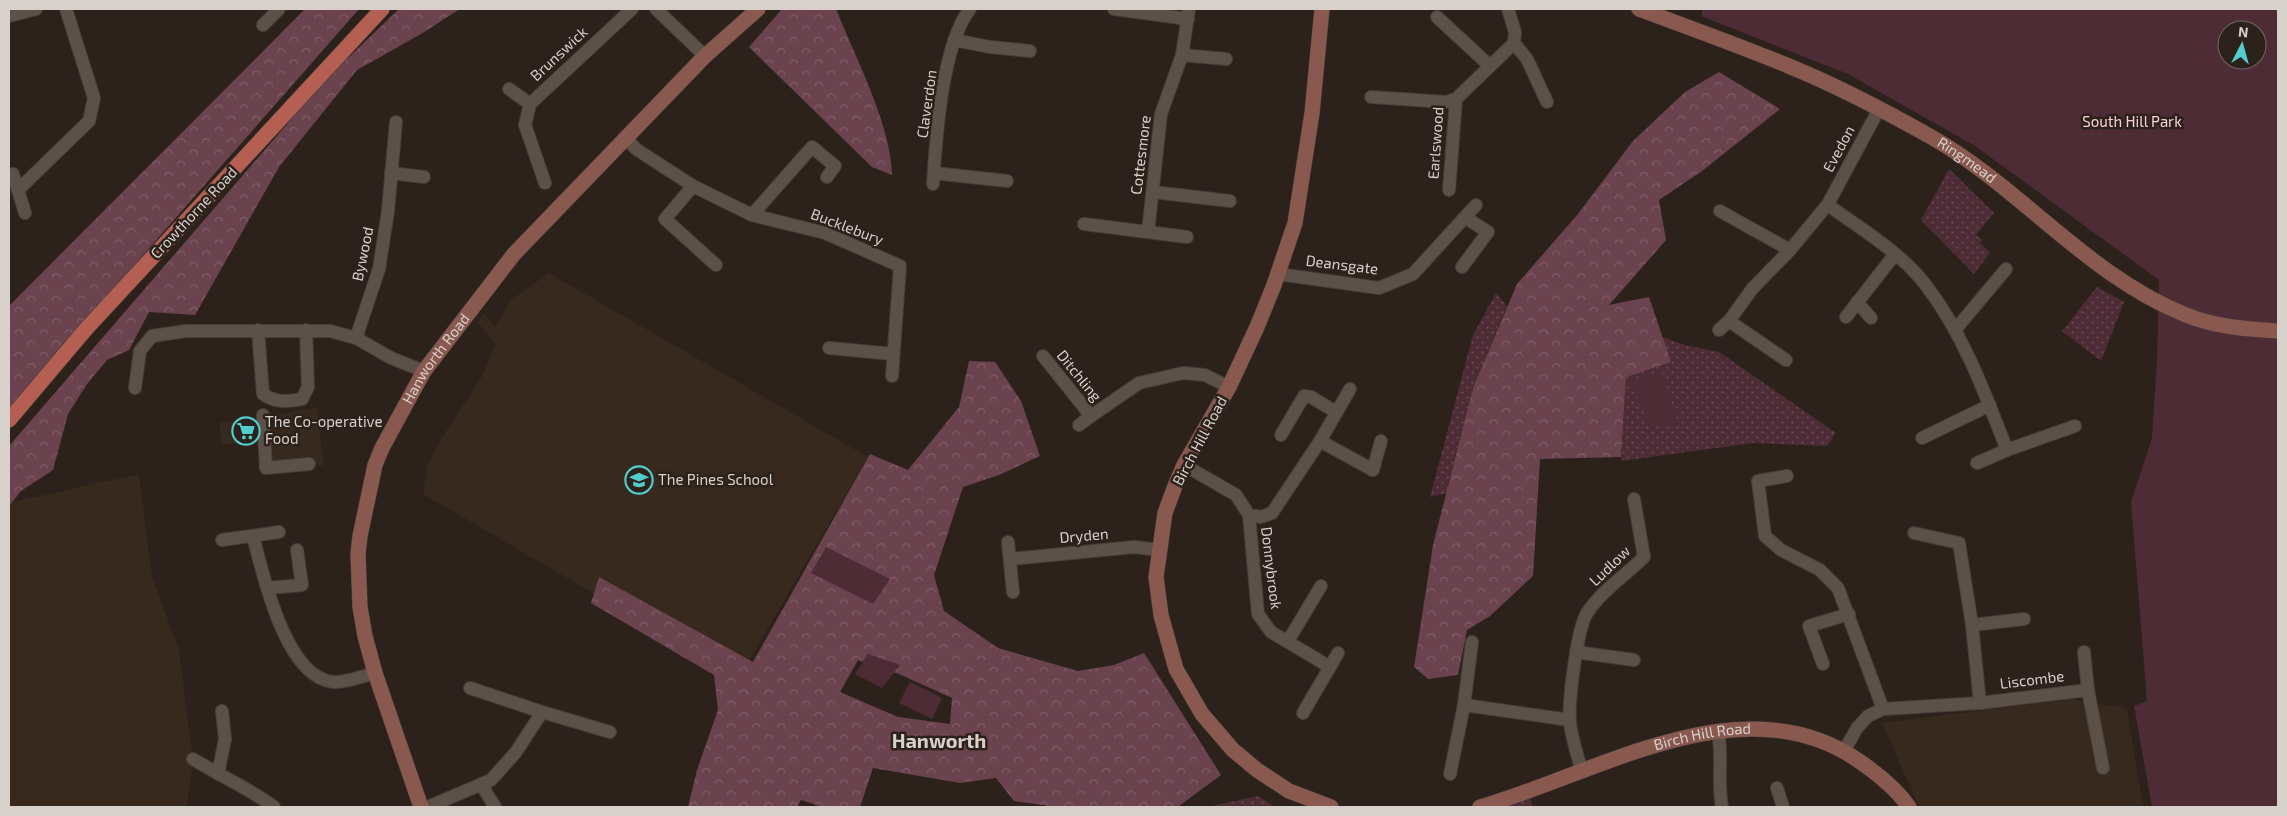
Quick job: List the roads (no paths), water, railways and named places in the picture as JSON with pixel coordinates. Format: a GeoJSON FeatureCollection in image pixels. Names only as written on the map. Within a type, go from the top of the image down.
{"type":"FeatureCollection","features":[{"type":"Feature","properties":{"kind":"main road","name":"Crowthorne Road"},"geometry":{"type":"LineString","coordinates":[[9,420],[86,329],[382,9]]}},
{"type":"Feature","properties":{"kind":"street"},"geometry":{"type":"LineString","coordinates":[[9,16],[36,9]]}},
{"type":"Feature","properties":{"kind":"street"},"geometry":{"type":"LineString","coordinates":[[18,190],[89,120],[94,98],[66,9]]}},
{"type":"Feature","properties":{"kind":"street","name":"Brunswick"},"geometry":{"type":"LineString","coordinates":[[545,183],[526,125],[530,104],[632,9]]}},
{"type":"Feature","properties":{"kind":"street"},"geometry":{"type":"LineString","coordinates":[[656,9],[705,56]]}},
{"type":"Feature","properties":{"kind":"street","name":"Hanworth Road"},"geometry":{"type":"LineString","coordinates":[[421,807],[375,673],[365,636],[360,607],[358,554],[360,536],[376,465],[382,448],[424,371],[514,254],[705,56],[758,9]]}},
{"type":"Feature","properties":{"kind":"street","name":"Claverdon"},"geometry":{"type":"LineString","coordinates":[[970,9],[962,19],[954,40],[943,97],[934,178],[1007,181]]}},
{"type":"Feature","properties":{"kind":"street","name":"Cottesmore"},"geometry":{"type":"LineString","coordinates":[[1114,9],[1188,14],[1182,55],[1161,114],[1148,232]]}},
{"type":"Feature","properties":{"kind":"street","name":"Birch Hill Road"},"geometry":{"type":"LineString","coordinates":[[1322,9],[1312,113],[1295,223],[1278,274],[1257,327],[1229,387],[1184,465],[1165,513],[1156,576],[1161,615],[1176,669],[1202,714],[1233,750],[1257,770],[1290,791],[1332,807]]}},
{"type":"Feature","properties":{"kind":"street"},"geometry":{"type":"LineString","coordinates":[[1508,9],[1515,32],[1514,43],[1527,59],[1548,102]]}},
{"type":"Feature","properties":{"kind":"street","name":"Ringmead"},"geometry":{"type":"LineString","coordinates":[[1639,9],[1790,67],[1879,108],[1934,139],[1966,160],[2098,265],[2131,286],[2193,318],[2230,327],[2278,331]]}},
{"type":"Feature","properties":{"kind":"street"},"geometry":{"type":"LineString","coordinates":[[264,26],[274,11]]}},
{"type":"Feature","properties":{"kind":"street"},"geometry":{"type":"LineString","coordinates":[[1437,17],[1490,66]]}},
{"type":"Feature","properties":{"kind":"street"},"geometry":{"type":"LineString","coordinates":[[954,40],[990,47],[1030,50]]}},
{"type":"Feature","properties":{"kind":"street","name":"Earlswood"},"geometry":{"type":"LineString","coordinates":[[1371,97],[1446,102],[1456,99],[1514,43]]}},
{"type":"Feature","properties":{"kind":"street"},"geometry":{"type":"LineString","coordinates":[[1182,55],[1226,59]]}},
{"type":"Feature","properties":{"kind":"street","name":"Brunswick"},"geometry":{"type":"LineString","coordinates":[[509,89],[530,104]]}},
{"type":"Feature","properties":{"kind":"street","name":"Earlswood"},"geometry":{"type":"LineString","coordinates":[[1449,190],[1456,99]]}},
{"type":"Feature","properties":{"kind":"street","name":"Evedon"},"geometry":{"type":"LineString","coordinates":[[1786,360],[1724,325],[1752,289],[1790,250],[1828,205],[1879,108]]}},
{"type":"Feature","properties":{"kind":"street","name":"Bywood"},"geometry":{"type":"LineString","coordinates":[[356,338],[379,269],[396,122]]}},
{"type":"Feature","properties":{"kind":"street","name":"Bucklebury"},"geometry":{"type":"LineString","coordinates":[[625,137],[636,148],[693,186],[752,215],[825,233],[905,268],[893,354],[892,376]]}},
{"type":"Feature","properties":{"kind":"street"},"geometry":{"type":"LineString","coordinates":[[752,215],[812,147],[835,166],[827,177]]}},
{"type":"Feature","properties":{"kind":"street"},"geometry":{"type":"LineString","coordinates":[[391,173],[424,177]]}},
{"type":"Feature","properties":{"kind":"street"},"geometry":{"type":"LineString","coordinates":[[13,174],[25,213]]}},
{"type":"Feature","properties":{"kind":"street"},"geometry":{"type":"LineString","coordinates":[[693,186],[665,219],[716,265]]}},
{"type":"Feature","properties":{"kind":"street"},"geometry":{"type":"LineString","coordinates":[[1153,192],[1230,201]]}},
{"type":"Feature","properties":{"kind":"street","name":"Deansgate"},"geometry":{"type":"LineString","coordinates":[[1278,274],[1379,288],[1413,274],[1476,205]]}},
{"type":"Feature","properties":{"kind":"street"},"geometry":{"type":"LineString","coordinates":[[1828,205],[1895,254],[1924,283],[1955,330],[1990,405],[2007,450]]}},
{"type":"Feature","properties":{"kind":"street"},"geometry":{"type":"LineString","coordinates":[[1720,211],[1790,250]]}},
{"type":"Feature","properties":{"kind":"street"},"geometry":{"type":"LineString","coordinates":[[1462,267],[1488,232],[1466,218]]}},
{"type":"Feature","properties":{"kind":"street"},"geometry":{"type":"LineString","coordinates":[[1084,224],[1186,237]]}},
{"type":"Feature","properties":{"kind":"street"},"geometry":{"type":"LineString","coordinates":[[1846,317],[1895,254]]}},
{"type":"Feature","properties":{"kind":"street"},"geometry":{"type":"LineString","coordinates":[[1955,330],[2006,269]]}},
{"type":"Feature","properties":{"kind":"street"},"geometry":{"type":"LineString","coordinates":[[1857,302],[1871,318]]}},
{"type":"Feature","properties":{"kind":"street"},"geometry":{"type":"LineString","coordinates":[[258,330],[263,394],[272,400],[288,402],[302,399],[308,387],[306,330]]}},
{"type":"Feature","properties":{"kind":"street"},"geometry":{"type":"LineString","coordinates":[[135,388],[140,351],[152,336],[186,331],[330,331],[356,338],[391,358],[424,371]]}},
{"type":"Feature","properties":{"kind":"street"},"geometry":{"type":"LineString","coordinates":[[829,348],[893,354]]}},
{"type":"Feature","properties":{"kind":"street","name":"Ditchling"},"geometry":{"type":"LineString","coordinates":[[1043,356],[1091,416]]}},
{"type":"Feature","properties":{"kind":"street","name":"Ditchling"},"geometry":{"type":"LineString","coordinates":[[1079,425],[1140,383],[1183,373],[1205,375],[1229,387]]}},
{"type":"Feature","properties":{"kind":"street","name":"Donnybrook"},"geometry":{"type":"LineString","coordinates":[[1249,515],[1261,517],[1272,513],[1320,441],[1350,389]]}},
{"type":"Feature","properties":{"kind":"street"},"geometry":{"type":"LineString","coordinates":[[1281,435],[1304,396],[1311,397],[1336,412]]}},
{"type":"Feature","properties":{"kind":"street"},"geometry":{"type":"LineString","coordinates":[[1922,438],[1990,405]]}},
{"type":"Feature","properties":{"kind":"street"},"geometry":{"type":"LineString","coordinates":[[263,415],[266,468],[309,464]]}},
{"type":"Feature","properties":{"kind":"street"},"geometry":{"type":"LineString","coordinates":[[1977,463],[2007,450],[2075,426]]}},
{"type":"Feature","properties":{"kind":"street"},"geometry":{"type":"LineString","coordinates":[[1320,441],[1372,474],[1381,441]]}},
{"type":"Feature","properties":{"kind":"street","name":"Donnybrook"},"geometry":{"type":"LineString","coordinates":[[1184,465],[1236,495],[1249,515],[1258,614],[1271,632],[1330,667]]}},
{"type":"Feature","properties":{"kind":"street"},"geometry":{"type":"LineString","coordinates":[[1787,476],[1758,481],[1765,536],[1781,550],[1820,570],[1838,588],[1883,709]]}},
{"type":"Feature","properties":{"kind":"street","name":"Ludlow"},"geometry":{"type":"LineString","coordinates":[[1582,771],[1572,740],[1570,720],[1578,637],[1586,614],[1600,597],[1644,557],[1634,499]]}},
{"type":"Feature","properties":{"kind":"street"},"geometry":{"type":"LineString","coordinates":[[222,540],[279,532]]}},
{"type":"Feature","properties":{"kind":"street","name":"Liscombe"},"geometry":{"type":"LineString","coordinates":[[1914,533],[1959,543],[1972,625],[1980,703]]}},
{"type":"Feature","properties":{"kind":"street"},"geometry":{"type":"LineString","coordinates":[[253,536],[267,588],[282,631],[305,668],[319,677],[334,682],[375,673]]}},
{"type":"Feature","properties":{"kind":"street"},"geometry":{"type":"LineString","coordinates":[[1008,542],[1013,592]]}},
{"type":"Feature","properties":{"kind":"street","name":"Dryden"},"geometry":{"type":"LineString","coordinates":[[1010,558],[1134,547],[1160,550]]}},
{"type":"Feature","properties":{"kind":"street"},"geometry":{"type":"LineString","coordinates":[[267,588],[302,585],[297,550]]}},
{"type":"Feature","properties":{"kind":"street","name":"Donnybrook"},"geometry":{"type":"LineString","coordinates":[[1288,641],[1321,586]]}},
{"type":"Feature","properties":{"kind":"street"},"geometry":{"type":"LineString","coordinates":[[1823,664],[1809,626],[1849,614]]}},
{"type":"Feature","properties":{"kind":"street"},"geometry":{"type":"LineString","coordinates":[[1972,625],[2024,619]]}},
{"type":"Feature","properties":{"kind":"street"},"geometry":{"type":"LineString","coordinates":[[1450,774],[1464,705],[1472,642]]}},
{"type":"Feature","properties":{"kind":"street"},"geometry":{"type":"LineString","coordinates":[[1576,652],[1634,660]]}},
{"type":"Feature","properties":{"kind":"street","name":"Liscombe"},"geometry":{"type":"LineString","coordinates":[[2084,652],[2088,690],[2103,768]]}},
{"type":"Feature","properties":{"kind":"street"},"geometry":{"type":"LineString","coordinates":[[1303,713],[1338,654]]}},
{"type":"Feature","properties":{"kind":"street"},"geometry":{"type":"LineString","coordinates":[[470,688],[610,732]]}},
{"type":"Feature","properties":{"kind":"street","name":"Liscombe"},"geometry":{"type":"LineString","coordinates":[[1844,750],[1857,728],[1868,716],[1883,709],[1980,703],[2088,690]]}},
{"type":"Feature","properties":{"kind":"street"},"geometry":{"type":"LineString","coordinates":[[1464,705],[1570,720]]}},
{"type":"Feature","properties":{"kind":"street"},"geometry":{"type":"LineString","coordinates":[[218,774],[225,739],[222,711]]}},
{"type":"Feature","properties":{"kind":"street"},"geometry":{"type":"LineString","coordinates":[[428,807],[491,780],[516,752],[542,712]]}},
{"type":"Feature","properties":{"kind":"street","name":"Birch Hill Road"},"geometry":{"type":"LineString","coordinates":[[1480,807],[1654,747],[1718,732],[1752,728],[1784,730],[1821,740],[1844,750],[1883,778],[1909,807]]}},
{"type":"Feature","properties":{"kind":"street"},"geometry":{"type":"LineString","coordinates":[[1718,732],[1722,807]]}},
{"type":"Feature","properties":{"kind":"street"},"geometry":{"type":"LineString","coordinates":[[193,759],[258,795],[274,807]]}},
{"type":"Feature","properties":{"kind":"street"},"geometry":{"type":"LineString","coordinates":[[481,784],[495,807]]}},
{"type":"Feature","properties":{"kind":"street"},"geometry":{"type":"LineString","coordinates":[[1777,788],[1783,807]]}},
{"type":"Feature","properties":{"kind":"place","name":"The Co-operative Food"},"geometry":{"type":"Point","coordinates":[246,431]}},
{"type":"Feature","properties":{"kind":"place","name":"The Pines School"},"geometry":{"type":"Point","coordinates":[639,480]}},
{"type":"Feature","properties":{"kind":"district","name":"Hanworth"},"geometry":{"type":"Point","coordinates":[939,741]}},
{"type":"Feature","properties":{"kind":"park label","name":"South Hill Park"},"geometry":{"type":"Point","coordinates":[2132,122]}}]}
